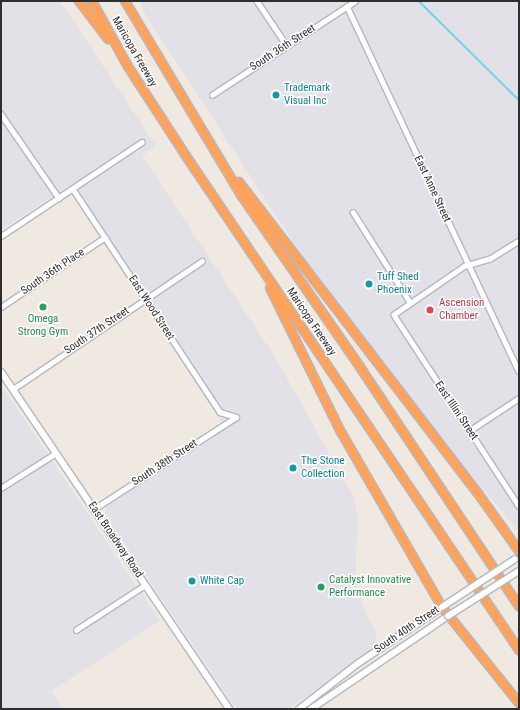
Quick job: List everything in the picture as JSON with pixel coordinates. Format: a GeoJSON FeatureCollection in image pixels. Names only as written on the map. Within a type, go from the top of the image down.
{"type":"FeatureCollection","features":[{"type":"Feature","properties":{"kind":"highway"},"geometry":{"type":"LineString","coordinates":[[79,1],[124,60]]}},
{"type":"Feature","properties":{"kind":"highway","name":"Maricopa Freeway"},"geometry":{"type":"LineString","coordinates":[[92,1],[124,60],[255,259],[519,650]]}},
{"type":"Feature","properties":{"kind":"highway","name":"Maricopa Freeway"},"geometry":{"type":"LineString","coordinates":[[125,1],[194,119],[223,160],[241,195],[360,367],[519,606]]}},
{"type":"Feature","properties":{"kind":"highway"},"geometry":{"type":"LineString","coordinates":[[130,1],[135,16]]}},
{"type":"Feature","properties":{"kind":"highway"},"geometry":{"type":"LineString","coordinates":[[223,160],[477,492],[518,555]]}},
{"type":"Feature","properties":{"kind":"highway"},"geometry":{"type":"LineString","coordinates":[[255,259],[341,432],[442,607],[519,703]]}},
{"type":"Feature","properties":{"kind":"main road","name":"East Broadway Road"},"geometry":{"type":"LineString","coordinates":[[1,372],[229,709]]}},
{"type":"Feature","properties":{"kind":"main road","name":"South 40th Street"},"geometry":{"type":"LineString","coordinates":[[299,709],[357,664],[518,555]]}},
{"type":"Feature","properties":{"kind":"main road","name":"South 40th Street"},"geometry":{"type":"LineString","coordinates":[[311,709],[448,616],[519,572]]}},
{"type":"Feature","properties":{"kind":"street"},"geometry":{"type":"LineString","coordinates":[[257,1],[287,46]]}},
{"type":"Feature","properties":{"kind":"street","name":"South 36th Street"},"geometry":{"type":"LineString","coordinates":[[212,95],[355,1]]}},
{"type":"Feature","properties":{"kind":"street","name":"East Anne Street"},"geometry":{"type":"LineString","coordinates":[[347,6],[519,371]]}},
{"type":"Feature","properties":{"kind":"street"},"geometry":{"type":"LineString","coordinates":[[1,114],[59,198]]}},
{"type":"Feature","properties":{"kind":"street"},"geometry":{"type":"LineString","coordinates":[[1,236],[142,142]]}},
{"type":"Feature","properties":{"kind":"street","name":"East Wood Street"},"geometry":{"type":"LineString","coordinates":[[73,189],[220,412],[236,418]]}},
{"type":"Feature","properties":{"kind":"street"},"geometry":{"type":"LineString","coordinates":[[353,212],[410,302],[465,266],[470,266],[490,259],[519,241]]}},
{"type":"Feature","properties":{"kind":"street","name":"South 36th Place"},"geometry":{"type":"LineString","coordinates":[[1,307],[105,237]]}},
{"type":"Feature","properties":{"kind":"street","name":"South 37th Street"},"geometry":{"type":"LineString","coordinates":[[13,389],[202,261]]}},
{"type":"Feature","properties":{"kind":"street","name":"East Illini Street"},"geometry":{"type":"LineString","coordinates":[[410,302],[394,315],[519,506]]}},
{"type":"Feature","properties":{"kind":"street"},"geometry":{"type":"LineString","coordinates":[[469,431],[519,398]]}},
{"type":"Feature","properties":{"kind":"street","name":"South 38th Street"},"geometry":{"type":"LineString","coordinates":[[94,509],[236,418]]}},
{"type":"Feature","properties":{"kind":"street"},"geometry":{"type":"LineString","coordinates":[[1,488],[56,453]]}},
{"type":"Feature","properties":{"kind":"street"},"geometry":{"type":"LineString","coordinates":[[76,630],[145,585]]}},
{"type":"Feature","properties":{"kind":"shaded area"},"geometry":{"type":"Polygon","coordinates":[[[1,1],[60,1],[156,146],[142,156],[275,357],[354,497],[358,519],[355,582],[364,610],[376,632],[376,642],[371,650],[289,709],[236,709],[105,515],[106,507],[225,428],[67,187],[1,230],[1,1]]]}},
{"type":"Feature","properties":{"kind":"shaded area"},"geometry":{"type":"Polygon","coordinates":[[[139,1],[519,1],[519,532],[349,328],[145,14],[139,1]]]}},
{"type":"Feature","properties":{"kind":"shaded area"},"geometry":{"type":"Polygon","coordinates":[[[1,385],[160,621],[51,691],[63,709],[1,709],[1,385]]]}},
{"type":"Feature","properties":{"kind":"waterway"},"geometry":{"type":"LineString","coordinates":[[419,1],[519,100]]}},
{"type":"Feature","properties":{"kind":"place","name":"Trademark Visual Inc"},"geometry":{"type":"Point","coordinates":[276,95]}},
{"type":"Feature","properties":{"kind":"place","name":"Tuff Shed Phoenix"},"geometry":{"type":"Point","coordinates":[369,284]}},
{"type":"Feature","properties":{"kind":"place","name":"Omega Strong Gym"},"geometry":{"type":"Point","coordinates":[43,307]}},
{"type":"Feature","properties":{"kind":"place","name":"Ascension Chamber"},"geometry":{"type":"Point","coordinates":[430,310]}},
{"type":"Feature","properties":{"kind":"place","name":"The Stone Collection"},"geometry":{"type":"Point","coordinates":[293,468]}},
{"type":"Feature","properties":{"kind":"place","name":"White Cap"},"geometry":{"type":"Point","coordinates":[192,581]}},
{"type":"Feature","properties":{"kind":"place","name":"Catalyst Innovative Performance"},"geometry":{"type":"Point","coordinates":[321,587]}}]}
